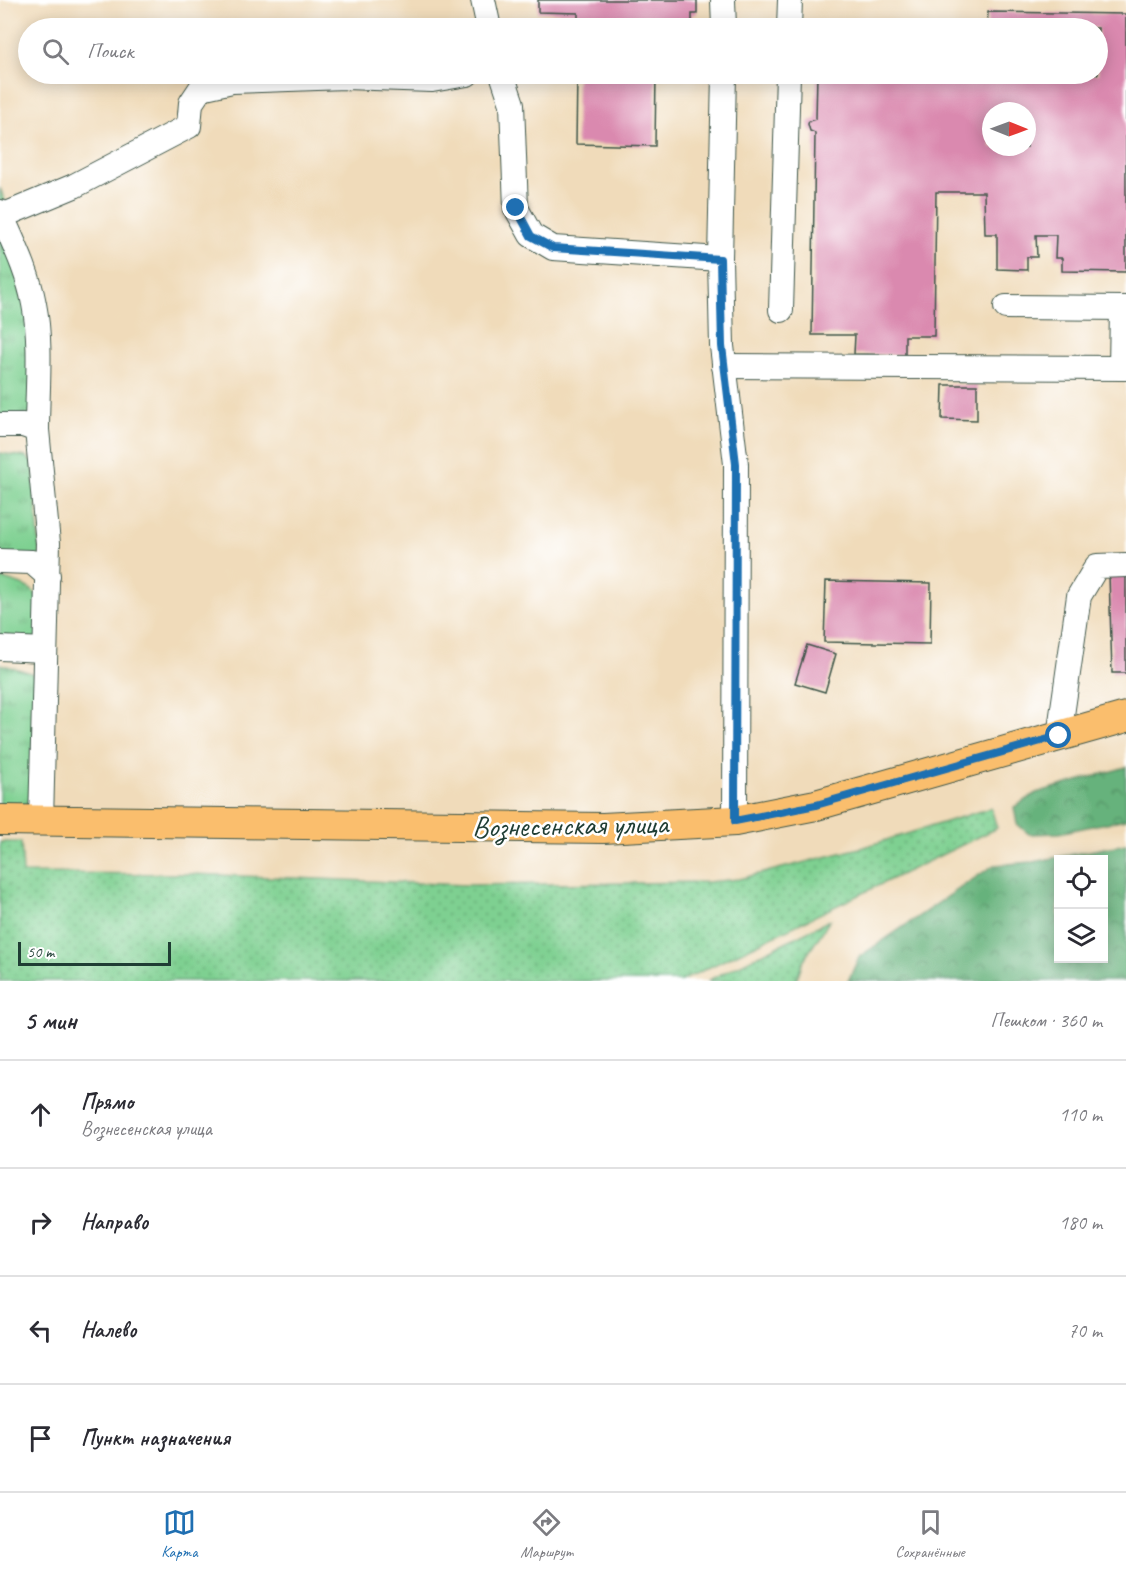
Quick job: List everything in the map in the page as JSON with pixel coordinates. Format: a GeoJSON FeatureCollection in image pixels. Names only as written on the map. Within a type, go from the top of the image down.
{"type":"FeatureCollection","features":[{"type":"Feature","properties":{"kind":"main road","name":"Вознесенская улица"},"geometry":{"type":"LineString","coordinates":[[0,820],[603,828],[735,821],[816,805],[1126,717]]}},
{"type":"Feature","properties":{"kind":"lane"},"geometry":{"type":"LineString","coordinates":[[483,0],[487,18]]}},
{"type":"Feature","properties":{"kind":"lane"},"geometry":{"type":"LineString","coordinates":[[723,0],[724,18]]}},
{"type":"Feature","properties":{"kind":"lane"},"geometry":{"type":"LineString","coordinates":[[789,18],[790,0]]}},
{"type":"Feature","properties":{"kind":"lane"},"geometry":{"type":"LineString","coordinates":[[41,820],[48,543],[37,430],[38,334],[35,305],[27,276],[1,214],[74,186],[189,126],[191,103],[201,88],[219,84]]}},
{"type":"Feature","properties":{"kind":"lane"},"geometry":{"type":"LineString","coordinates":[[505,84],[512,104],[516,208],[531,236],[553,248],[720,259]]}},
{"type":"Feature","properties":{"kind":"lane"},"geometry":{"type":"LineString","coordinates":[[724,84],[720,259],[722,346],[736,464],[735,821]]}},
{"type":"Feature","properties":{"kind":"lane"},"geometry":{"type":"LineString","coordinates":[[781,310],[788,84]]}},
{"type":"Feature","properties":{"kind":"lane"},"geometry":{"type":"LineString","coordinates":[[724,366],[1124,368],[1124,308],[1006,308]]}},
{"type":"Feature","properties":{"kind":"lane"},"geometry":{"type":"LineString","coordinates":[[0,425],[23,425],[37,430]]}},
{"type":"Feature","properties":{"kind":"lane"},"geometry":{"type":"LineString","coordinates":[[0,561],[32,562],[48,576]]}},
{"type":"Feature","properties":{"kind":"lane"},"geometry":{"type":"LineString","coordinates":[[1059,736],[1079,596],[1097,566],[1126,565]]}},
{"type":"Feature","properties":{"kind":"lane"},"geometry":{"type":"LineString","coordinates":[[0,648],[45,650]]}},
{"type":"Feature","properties":{"kind":"green space"},"geometry":{"type":"Polygon","coordinates":[[[0,188],[37,284],[38,411],[0,425],[0,188]]]}},
{"type":"Feature","properties":{"kind":"green space"},"geometry":{"type":"Polygon","coordinates":[[[0,453],[26,457],[33,463],[40,556],[0,564],[0,453]]]}},
{"type":"Feature","properties":{"kind":"green space"},"geometry":{"type":"Polygon","coordinates":[[[0,578],[26,587],[37,596],[41,638],[0,648],[0,578]]]}},
{"type":"Feature","properties":{"kind":"green space"},"geometry":{"type":"Polygon","coordinates":[[[0,664],[31,673],[38,679],[29,810],[0,807],[0,664]]]}},
{"type":"Feature","properties":{"kind":"green space"},"geometry":{"type":"Polygon","coordinates":[[[1126,767],[1126,819],[1059,833],[1029,834],[1017,824],[1014,807],[1036,793],[1126,767]]]}},
{"type":"Feature","properties":{"kind":"green space"},"geometry":{"type":"Polygon","coordinates":[[[991,808],[997,828],[681,981],[0,981],[0,842],[21,842],[23,873],[191,874],[466,885],[708,882],[739,879],[864,847],[991,808]]]}},
{"type":"Feature","properties":{"kind":"green space"},"geometry":{"type":"Polygon","coordinates":[[[1126,844],[1126,981],[848,981],[859,957],[994,865],[1054,858],[1054,963],[1108,963],[1108,855],[1069,855],[1126,844]]]}},
{"type":"Feature","properties":{"kind":"green space"},"geometry":{"type":"Polygon","coordinates":[[[830,920],[803,961],[796,981],[707,981],[830,920]]]}},
{"type":"Feature","properties":{"kind":"building"},"geometry":{"type":"Polygon","coordinates":[[[538,0],[697,0],[697,14],[692,14],[692,18],[578,18],[578,13],[538,12],[538,0]]]}},
{"type":"Feature","properties":{"kind":"building"},"geometry":{"type":"Polygon","coordinates":[[[988,12],[1126,14],[1126,272],[1062,271],[1062,258],[1055,258],[1056,235],[1036,235],[1037,257],[1027,257],[1027,270],[997,269],[997,234],[985,234],[984,192],[936,192],[934,336],[905,336],[905,355],[854,354],[855,335],[812,335],[815,133],[810,131],[809,121],[816,119],[817,84],[1108,84],[1108,18],[988,18],[988,12]]]}},
{"type":"Feature","properties":{"kind":"building"},"geometry":{"type":"Polygon","coordinates":[[[577,84],[656,84],[655,146],[576,144],[577,84]]]}},
{"type":"Feature","properties":{"kind":"building"},"geometry":{"type":"Polygon","coordinates":[[[943,385],[977,385],[977,420],[942,419],[943,385]]]}},
{"type":"Feature","properties":{"kind":"building"},"geometry":{"type":"Polygon","coordinates":[[[1109,574],[1126,574],[1126,673],[1112,673],[1109,574]]]}},
{"type":"Feature","properties":{"kind":"building"},"geometry":{"type":"Polygon","coordinates":[[[826,581],[931,583],[930,644],[824,642],[826,581]]]}},
{"type":"Feature","properties":{"kind":"building"},"geometry":{"type":"Polygon","coordinates":[[[807,645],[836,654],[825,692],[795,683],[807,645]]]}},
{"type":"Feature","properties":{"kind":"route"},"geometry":{"type":"LineString","coordinates":[[516,208],[531,236],[553,248],[720,259],[722,346],[736,464],[735,821],[816,805],[1059,736]]}}]}
